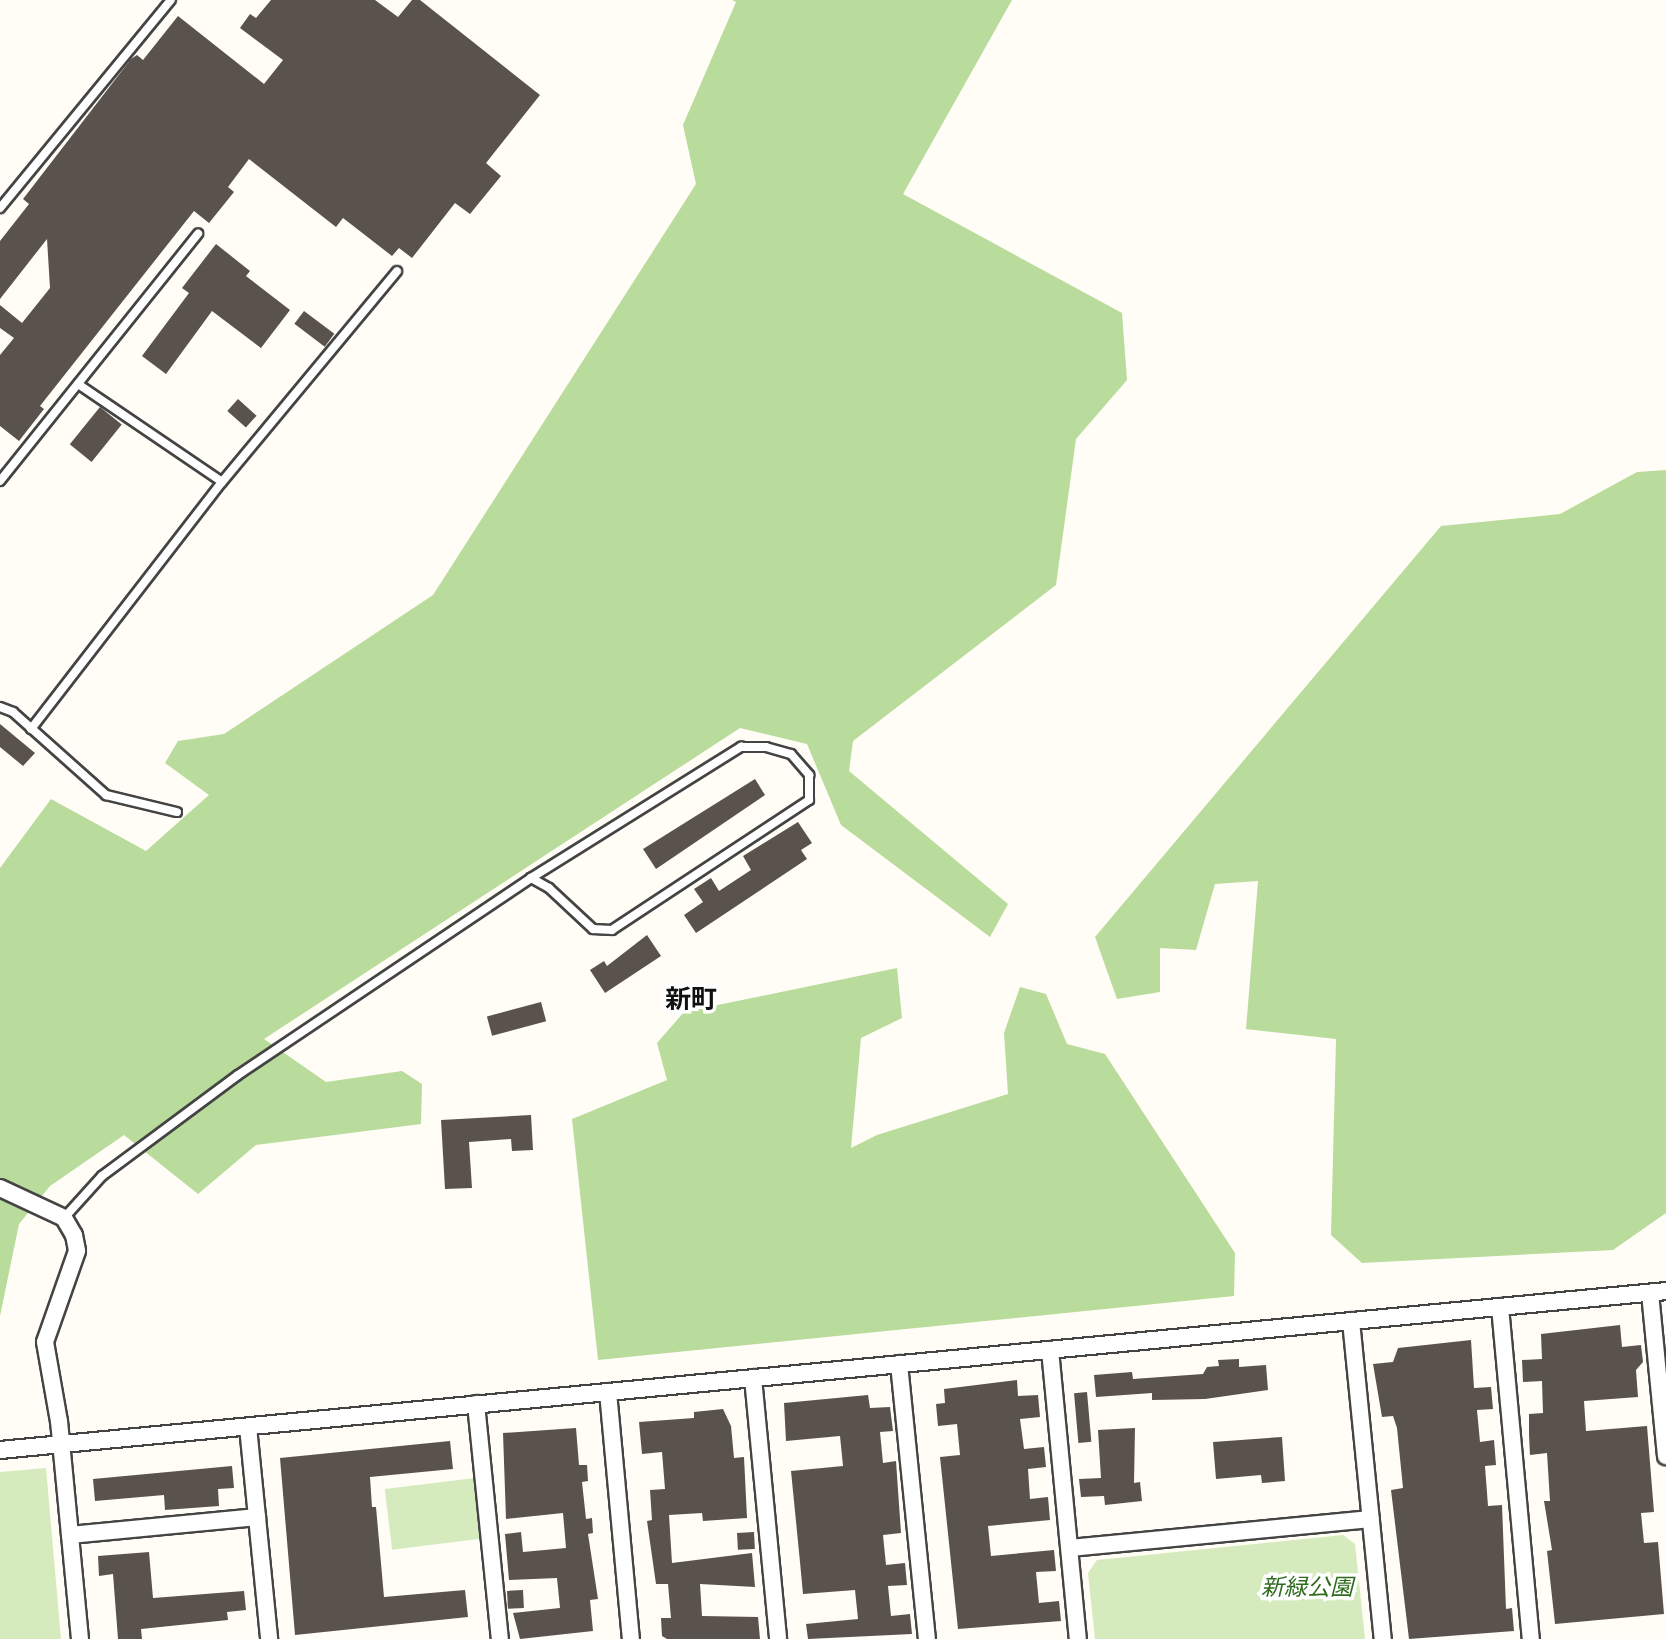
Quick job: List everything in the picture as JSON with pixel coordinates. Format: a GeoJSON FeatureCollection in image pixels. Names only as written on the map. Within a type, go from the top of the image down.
{"type":"FeatureCollection","features":[{"type":"Feature","properties":{"kind":"street"},"geometry":{"type":"LineString","coordinates":[[0,1188],[64,1218],[74,1235],[77,1251],[45,1342],[61,1446],[80,1639]]}},
{"type":"Feature","properties":{"kind":"street"},"geometry":{"type":"LineString","coordinates":[[0,1450],[1658,1292],[1666,1456]]}},
{"type":"Feature","properties":{"kind":"street"},"geometry":{"type":"LineString","coordinates":[[1500,1307],[1531,1639]]}},
{"type":"Feature","properties":{"kind":"street"},"geometry":{"type":"LineString","coordinates":[[1351,1321],[1383,1639]]}},
{"type":"Feature","properties":{"kind":"street"},"geometry":{"type":"LineString","coordinates":[[1050,1350],[1079,1639]]}},
{"type":"Feature","properties":{"kind":"street"},"geometry":{"type":"LineString","coordinates":[[899,1364],[927,1639]]}},
{"type":"Feature","properties":{"kind":"street"},"geometry":{"type":"LineString","coordinates":[[753,1378],[778,1639]]}},
{"type":"Feature","properties":{"kind":"street"},"geometry":{"type":"LineString","coordinates":[[608,1392],[632,1639]]}},
{"type":"Feature","properties":{"kind":"street"},"geometry":{"type":"LineString","coordinates":[[476,1404],[500,1639]]}},
{"type":"Feature","properties":{"kind":"street"},"geometry":{"type":"LineString","coordinates":[[248,1427],[269,1639]]}},
{"type":"Feature","properties":{"kind":"street"},"geometry":{"type":"LineString","coordinates":[[70,1535],[257,1517]]}},
{"type":"Feature","properties":{"kind":"street"},"geometry":{"type":"LineString","coordinates":[[1070,1548],[1371,1518]]}},
{"type":"Feature","properties":{"kind":"lane"},"geometry":{"type":"LineString","coordinates":[[0,208],[171,0]]}},
{"type":"Feature","properties":{"kind":"lane"},"geometry":{"type":"LineString","coordinates":[[0,481],[198,234]]}},
{"type":"Feature","properties":{"kind":"lane"},"geometry":{"type":"LineString","coordinates":[[30,729],[222,482],[397,271]]}},
{"type":"Feature","properties":{"kind":"lane"},"geometry":{"type":"LineString","coordinates":[[78,384],[222,482]]}},
{"type":"Feature","properties":{"kind":"lane"},"geometry":{"type":"LineString","coordinates":[[0,707],[30,729],[106,795],[177,812]]}},
{"type":"Feature","properties":{"kind":"lane"},"geometry":{"type":"LineString","coordinates":[[64,1218],[102,1176],[238,1075],[531,878],[741,747],[765,747],[791,754],[809,775],[809,800],[612,930],[593,929],[549,888],[531,878]]}},
{"type":"Feature","properties":{"kind":"green space"},"geometry":{"type":"Polygon","coordinates":[[[732,0],[1012,0],[903,194],[1122,313],[1127,380],[1076,439],[1056,585],[853,741],[849,771],[1008,904],[990,937],[841,825],[807,744],[740,728],[264,1039],[326,1082],[402,1071],[422,1084],[421,1124],[256,1145],[198,1194],[124,1135],[50,1186],[19,1224],[0,1316],[0,868],[51,799],[146,851],[209,795],[165,763],[178,741],[224,734],[433,595],[696,184],[683,125],[736,2],[732,0]]]}},
{"type":"Feature","properties":{"kind":"green space"},"geometry":{"type":"Polygon","coordinates":[[[1666,470],[1666,1213],[1613,1250],[1362,1263],[1331,1235],[1336,1039],[1246,1029],[1258,881],[1215,884],[1196,950],[1160,948],[1160,992],[1117,999],[1095,937],[1441,526],[1560,514],[1637,472],[1666,470]]]}},
{"type":"Feature","properties":{"kind":"green space"},"geometry":{"type":"Polygon","coordinates":[[[897,968],[902,1018],[861,1038],[851,1148],[877,1135],[1008,1094],[1004,1033],[1020,987],[1046,994],[1067,1044],[1105,1054],[1235,1253],[1234,1296],[598,1360],[572,1119],[667,1080],[657,1043],[684,1012],[897,968]]]}},
{"type":"Feature","properties":{"kind":"green space"},"geometry":{"type":"Polygon","coordinates":[[[46,1468],[61,1639],[0,1639],[0,1472],[46,1468]]]}},
{"type":"Feature","properties":{"kind":"green space"},"geometry":{"type":"Polygon","coordinates":[[[475,1478],[482,1539],[392,1550],[385,1489],[475,1478]]]}},
{"type":"Feature","properties":{"kind":"green space","name":"新緑公園"},"geometry":{"type":"Polygon","coordinates":[[[1343,1535],[1355,1544],[1365,1639],[1095,1639],[1088,1573],[1097,1560],[1343,1535]]]}},
{"type":"Feature","properties":{"kind":"building"},"geometry":{"type":"Polygon","coordinates":[[[271,0],[375,0],[398,17],[412,0],[420,0],[540,95],[486,163],[501,176],[470,214],[455,203],[412,258],[399,248],[392,256],[343,218],[336,227],[249,159],[228,187],[234,192],[209,223],[194,211],[40,406],[44,409],[19,441],[0,426],[0,355],[14,338],[0,328],[0,305],[22,323],[50,288],[47,239],[0,299],[0,241],[29,204],[23,199],[131,59],[137,55],[143,60],[178,16],[264,84],[283,60],[240,28],[250,14],[256,18],[271,0]]]}},
{"type":"Feature","properties":{"kind":"building"},"geometry":{"type":"Polygon","coordinates":[[[216,244],[250,271],[246,276],[290,310],[261,348],[212,311],[166,374],[142,356],[189,293],[182,288],[216,244]]]}},
{"type":"Feature","properties":{"kind":"building"},"geometry":{"type":"Polygon","coordinates":[[[304,311],[334,334],[325,347],[294,324],[304,311]]]}},
{"type":"Feature","properties":{"kind":"building"},"geometry":{"type":"Polygon","coordinates":[[[238,399],[257,416],[246,428],[227,411],[238,399]]]}},
{"type":"Feature","properties":{"kind":"building"},"geometry":{"type":"Polygon","coordinates":[[[100,407],[122,425],[92,462],[70,444],[100,407]]]}},
{"type":"Feature","properties":{"kind":"building"},"geometry":{"type":"Polygon","coordinates":[[[0,724],[35,753],[23,766],[0,747],[0,724]]]}},
{"type":"Feature","properties":{"kind":"building"},"geometry":{"type":"Polygon","coordinates":[[[755,779],[765,795],[656,869],[643,849],[755,779]]]}},
{"type":"Feature","properties":{"kind":"building"},"geometry":{"type":"Polygon","coordinates":[[[798,822],[812,843],[801,850],[807,859],[696,933],[684,915],[703,902],[694,889],[711,878],[719,891],[751,870],[743,856],[798,822]]]}},
{"type":"Feature","properties":{"kind":"building"},"geometry":{"type":"Polygon","coordinates":[[[647,935],[661,956],[605,993],[590,970],[604,961],[607,966],[647,935]]]}},
{"type":"Feature","properties":{"kind":"building"},"geometry":{"type":"Polygon","coordinates":[[[541,1002],[546,1021],[492,1036],[487,1016],[541,1002]]]}},
{"type":"Feature","properties":{"kind":"building"},"geometry":{"type":"Polygon","coordinates":[[[531,1115],[533,1150],[512,1151],[511,1139],[469,1142],[472,1188],[445,1189],[441,1120],[531,1115]]]}},
{"type":"Feature","properties":{"kind":"building"},"geometry":{"type":"Polygon","coordinates":[[[1620,1325],[1622,1347],[1641,1345],[1643,1362],[1636,1370],[1638,1397],[1584,1401],[1586,1431],[1647,1426],[1654,1512],[1641,1513],[1644,1543],[1658,1542],[1664,1614],[1555,1624],[1547,1551],[1552,1550],[1544,1501],[1550,1501],[1547,1453],[1530,1455],[1529,1414],[1543,1413],[1542,1381],[1523,1382],[1522,1360],[1542,1359],[1541,1334],[1620,1325]]]}},
{"type":"Feature","properties":{"kind":"building"},"geometry":{"type":"Polygon","coordinates":[[[1471,1340],[1474,1388],[1491,1387],[1493,1409],[1477,1410],[1480,1442],[1494,1440],[1496,1465],[1485,1466],[1488,1506],[1502,1505],[1506,1609],[1512,1608],[1514,1631],[1409,1639],[1391,1490],[1403,1488],[1397,1428],[1393,1416],[1382,1417],[1373,1364],[1393,1362],[1398,1348],[1471,1340]]]}},
{"type":"Feature","properties":{"kind":"building"},"geometry":{"type":"Polygon","coordinates":[[[1239,1359],[1239,1367],[1266,1365],[1268,1390],[1205,1399],[1152,1400],[1152,1393],[1096,1397],[1094,1375],[1132,1372],[1133,1379],[1203,1374],[1207,1367],[1219,1366],[1218,1360],[1239,1359]]]}},
{"type":"Feature","properties":{"kind":"building"},"geometry":{"type":"Polygon","coordinates":[[[1017,1380],[1018,1396],[1038,1395],[1040,1417],[1020,1419],[1024,1449],[1044,1447],[1046,1467],[1028,1469],[1030,1499],[1048,1497],[1050,1520],[988,1526],[991,1556],[1054,1550],[1056,1571],[1036,1572],[1039,1603],[1059,1601],[1061,1621],[958,1629],[940,1457],[960,1455],[957,1424],[938,1426],[936,1404],[945,1403],[944,1389],[1017,1380]]]}},
{"type":"Feature","properties":{"kind":"building"},"geometry":{"type":"Polygon","coordinates":[[[1087,1392],[1091,1442],[1078,1443],[1074,1393],[1087,1392]]]}},
{"type":"Feature","properties":{"kind":"building"},"geometry":{"type":"Polygon","coordinates":[[[868,1395],[870,1408],[890,1407],[893,1431],[880,1432],[883,1463],[896,1461],[901,1533],[883,1535],[886,1565],[905,1563],[907,1585],[888,1586],[891,1616],[910,1614],[912,1634],[808,1639],[806,1624],[858,1619],[855,1590],[803,1594],[791,1471],[843,1466],[840,1436],[786,1441],[784,1403],[868,1395]]]}},
{"type":"Feature","properties":{"kind":"building"},"geometry":{"type":"Polygon","coordinates":[[[723,1409],[731,1426],[734,1458],[744,1457],[747,1518],[703,1521],[702,1513],[669,1515],[672,1563],[752,1553],[755,1587],[700,1584],[702,1616],[758,1617],[760,1639],[667,1639],[662,1636],[661,1618],[671,1618],[668,1584],[656,1584],[647,1521],[652,1520],[650,1490],[665,1489],[662,1452],[642,1454],[639,1422],[694,1418],[694,1412],[723,1409]]]}},
{"type":"Feature","properties":{"kind":"building"},"geometry":{"type":"Polygon","coordinates":[[[576,1428],[579,1465],[587,1465],[588,1481],[582,1482],[586,1519],[592,1518],[593,1533],[588,1534],[598,1599],[590,1600],[593,1631],[520,1639],[513,1613],[560,1608],[557,1578],[509,1580],[505,1534],[521,1532],[523,1552],[566,1548],[563,1513],[506,1519],[503,1433],[576,1428]]]}},
{"type":"Feature","properties":{"kind":"building"},"geometry":{"type":"Polygon","coordinates":[[[1135,1428],[1134,1483],[1140,1482],[1142,1501],[1105,1505],[1104,1496],[1081,1497],[1079,1479],[1101,1478],[1098,1430],[1135,1428]]]}},
{"type":"Feature","properties":{"kind":"building"},"geometry":{"type":"Polygon","coordinates":[[[1282,1437],[1285,1481],[1262,1483],[1261,1475],[1216,1479],[1213,1442],[1282,1437]]]}},
{"type":"Feature","properties":{"kind":"building"},"geometry":{"type":"Polygon","coordinates":[[[450,1441],[453,1469],[370,1477],[372,1507],[376,1507],[384,1597],[465,1590],[468,1617],[295,1635],[280,1458],[450,1441]]]}},
{"type":"Feature","properties":{"kind":"building"},"geometry":{"type":"Polygon","coordinates":[[[232,1466],[234,1488],[218,1489],[219,1506],[165,1510],[164,1495],[95,1501],[93,1479],[232,1466]]]}},
{"type":"Feature","properties":{"kind":"building"},"geometry":{"type":"Polygon","coordinates":[[[754,1532],[755,1549],[738,1550],[737,1533],[754,1532]]]}},
{"type":"Feature","properties":{"kind":"building"},"geometry":{"type":"Polygon","coordinates":[[[149,1552],[153,1598],[244,1591],[246,1610],[227,1612],[228,1620],[141,1629],[142,1639],[118,1639],[113,1574],[99,1576],[98,1556],[149,1552]]]}},
{"type":"Feature","properties":{"kind":"building"},"geometry":{"type":"Polygon","coordinates":[[[523,1590],[524,1608],[508,1609],[507,1591],[523,1590]]]}},
{"type":"Feature","properties":{"kind":"district","name":"新町"},"geometry":{"type":"Point","coordinates":[691,1001]}}]}
